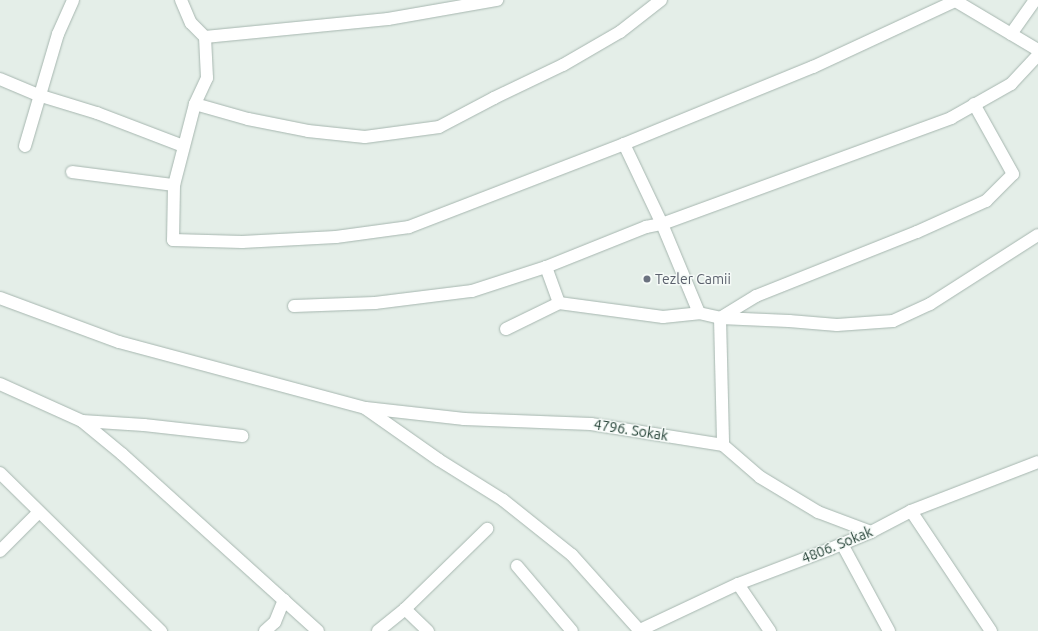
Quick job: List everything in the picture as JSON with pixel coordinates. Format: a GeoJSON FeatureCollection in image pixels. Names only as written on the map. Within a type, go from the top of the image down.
{"type":"FeatureCollection","features":[{"type":"Feature","properties":{"kind":"street"},"geometry":{"type":"LineString","coordinates":[[25,146],[38,96],[58,34],[73,0]]}},
{"type":"Feature","properties":{"kind":"street"},"geometry":{"type":"LineString","coordinates":[[181,0],[191,23],[205,37],[207,78],[195,104],[183,146],[174,186],[172,219],[174,240],[242,242],[336,237],[409,227],[624,144],[813,67],[955,1],[1038,50]]}},
{"type":"Feature","properties":{"kind":"street"},"geometry":{"type":"LineString","coordinates":[[205,37],[388,18],[497,0]]}},
{"type":"Feature","properties":{"kind":"street"},"geometry":{"type":"LineString","coordinates":[[195,104],[248,119],[308,131],[365,136],[439,127],[494,98],[563,65],[620,32],[647,4],[661,0]]}},
{"type":"Feature","properties":{"kind":"street"},"geometry":{"type":"LineString","coordinates":[[1011,34],[1035,0]]}},
{"type":"Feature","properties":{"kind":"street"},"geometry":{"type":"LineString","coordinates":[[294,306],[375,303],[472,291],[546,267],[646,227],[662,224],[951,118],[1011,84],[1038,56]]}},
{"type":"Feature","properties":{"kind":"street"},"geometry":{"type":"LineString","coordinates":[[0,79],[38,96],[96,113],[183,146]]}},
{"type":"Feature","properties":{"kind":"street"},"geometry":{"type":"LineString","coordinates":[[720,318],[756,296],[917,232],[986,201],[1013,174],[974,104]]}},
{"type":"Feature","properties":{"kind":"street"},"geometry":{"type":"LineString","coordinates":[[624,144],[662,224],[699,313]]}},
{"type":"Feature","properties":{"kind":"street"},"geometry":{"type":"LineString","coordinates":[[72,172],[174,186]]}},
{"type":"Feature","properties":{"kind":"street"},"geometry":{"type":"LineString","coordinates":[[506,329],[559,303],[663,317],[699,313],[720,318],[837,325],[893,321],[930,304],[1038,235]]}},
{"type":"Feature","properties":{"kind":"street"},"geometry":{"type":"LineString","coordinates":[[546,267],[559,303]]}},
{"type":"Feature","properties":{"kind":"street"},"geometry":{"type":"LineString","coordinates":[[0,298],[119,342],[365,408],[439,460],[502,500],[572,555],[638,630]]}},
{"type":"Feature","properties":{"kind":"street"},"geometry":{"type":"LineString","coordinates":[[720,318],[723,445],[760,477],[818,512],[871,532]]}},
{"type":"Feature","properties":{"kind":"street"},"geometry":{"type":"LineString","coordinates":[[0,384],[82,421],[318,631]]}},
{"type":"Feature","properties":{"kind":"street","name":"4796. Sokak"},"geometry":{"type":"LineString","coordinates":[[365,408],[464,419],[591,424],[723,445]]}},
{"type":"Feature","properties":{"kind":"street"},"geometry":{"type":"LineString","coordinates":[[82,421],[144,425],[242,436]]}},
{"type":"Feature","properties":{"kind":"street","name":"4806. Sokak"},"geometry":{"type":"LineString","coordinates":[[638,630],[738,584],[842,544],[871,532],[912,511],[1038,462]]}},
{"type":"Feature","properties":{"kind":"street"},"geometry":{"type":"LineString","coordinates":[[0,473],[158,630]]}},
{"type":"Feature","properties":{"kind":"street"},"geometry":{"type":"LineString","coordinates":[[912,511],[991,631]]}},
{"type":"Feature","properties":{"kind":"street"},"geometry":{"type":"LineString","coordinates":[[0,552],[39,512]]}},
{"type":"Feature","properties":{"kind":"street"},"geometry":{"type":"LineString","coordinates":[[378,631],[405,609],[487,529]]}},
{"type":"Feature","properties":{"kind":"street"},"geometry":{"type":"LineString","coordinates":[[842,544],[889,631]]}},
{"type":"Feature","properties":{"kind":"street"},"geometry":{"type":"LineString","coordinates":[[517,566],[572,631]]}},
{"type":"Feature","properties":{"kind":"street"},"geometry":{"type":"LineString","coordinates":[[738,584],[770,631]]}},
{"type":"Feature","properties":{"kind":"street"},"geometry":{"type":"LineString","coordinates":[[265,631],[275,622],[284,600]]}},
{"type":"Feature","properties":{"kind":"street"},"geometry":{"type":"LineString","coordinates":[[405,609],[428,631]]}},
{"type":"Feature","properties":{"kind":"place","name":"Tezler Camii"},"geometry":{"type":"Point","coordinates":[647,279]}}]}
